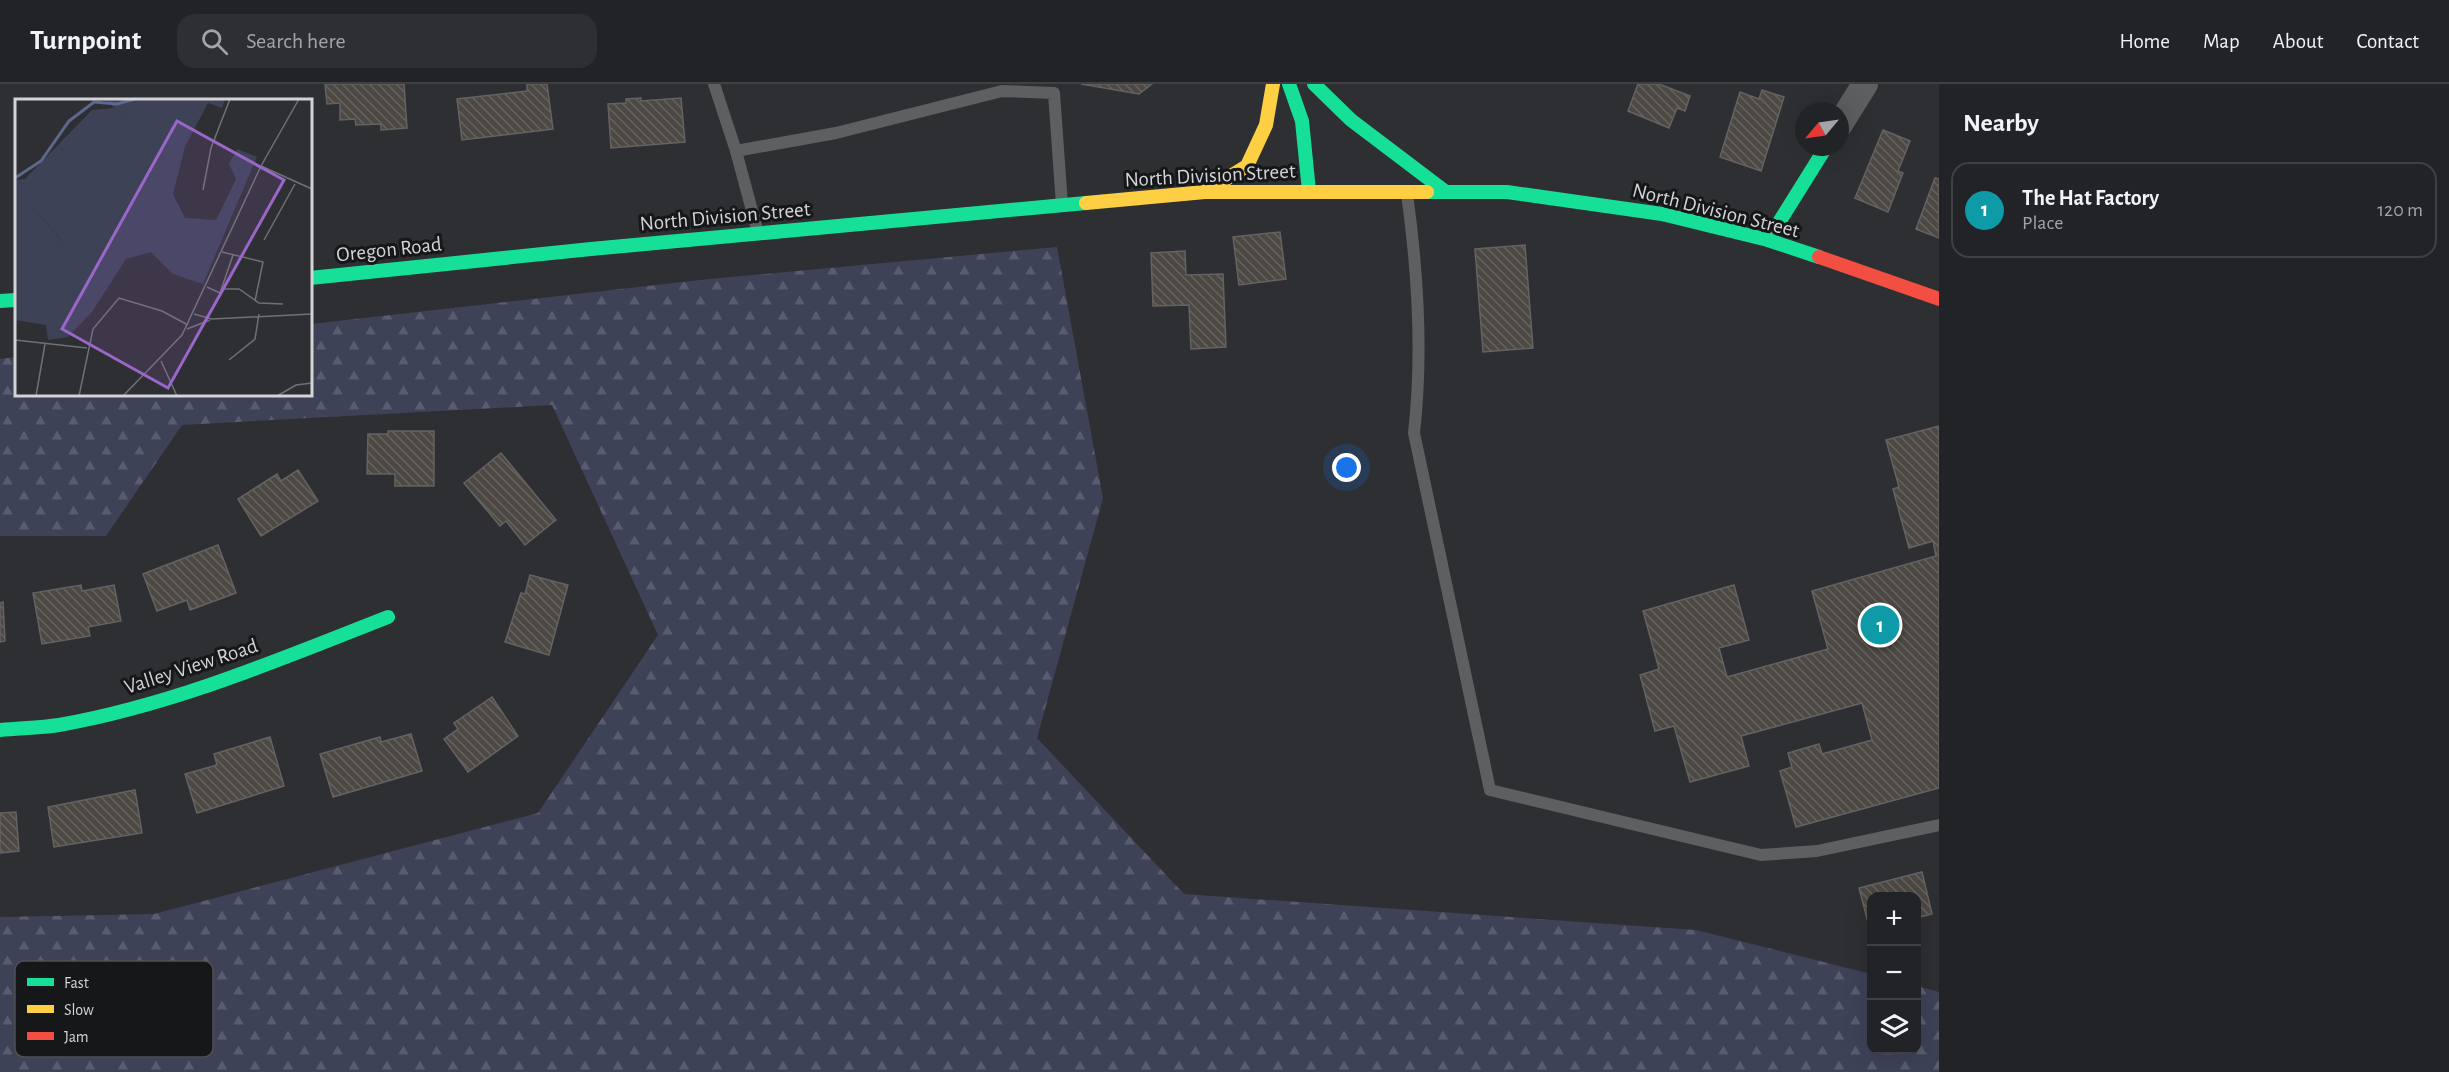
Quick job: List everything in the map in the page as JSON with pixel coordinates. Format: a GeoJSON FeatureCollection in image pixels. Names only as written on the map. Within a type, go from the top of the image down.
{"type":"FeatureCollection","features":[{"type":"Feature","properties":{"kind":"street"},"geometry":{"type":"LineString","coordinates":[[1205,192],[1247,166],[1266,125],[1273,84]]}},
{"type":"Feature","properties":{"kind":"street"},"geometry":{"type":"LineString","coordinates":[[1289,84],[1302,121],[1309,191]]}},
{"type":"Feature","properties":{"kind":"street"},"geometry":{"type":"LineString","coordinates":[[1314,84],[1351,120],[1446,192]]}},
{"type":"Feature","properties":{"kind":"street"},"geometry":{"type":"LineString","coordinates":[[1849,110],[1865,84]]}},
{"type":"Feature","properties":{"kind":"street"},"geometry":{"type":"LineString","coordinates":[[1768,240],[1820,156]]}},
{"type":"Feature","properties":{"kind":"street","name":"North Division Street"},"geometry":{"type":"LineString","coordinates":[[471,261],[1205,192],[1507,192],[1662,214],[1768,240],[1939,299]]}},
{"type":"Feature","properties":{"kind":"street","name":"Oregon Road"},"geometry":{"type":"LineString","coordinates":[[312,278],[471,261]]}},
{"type":"Feature","properties":{"kind":"street"},"geometry":{"type":"LineString","coordinates":[[0,301],[15,300]]}},
{"type":"Feature","properties":{"kind":"street","name":"Valley View Road"},"geometry":{"type":"LineString","coordinates":[[0,730],[58,725],[152,704],[253,670],[388,616]]}},
{"type":"Feature","properties":{"kind":"lane"},"geometry":{"type":"LineString","coordinates":[[714,84],[736,152],[758,234]]}},
{"type":"Feature","properties":{"kind":"lane"},"geometry":{"type":"LineString","coordinates":[[736,152],[836,133],[1002,91],[1021,88],[1054,93],[1062,206]]}},
{"type":"Feature","properties":{"kind":"lane"},"geometry":{"type":"LineString","coordinates":[[1406,191],[1417,264],[1419,393],[1414,434],[1490,790],[1761,855],[1817,851],[1939,825]]}},
{"type":"Feature","properties":{"kind":"green space"},"geometry":{"type":"Polygon","coordinates":[[[1057,247],[1103,498],[1037,738],[1184,894],[1696,930],[1867,973],[1867,1054],[1921,1054],[1921,987],[1939,992],[1939,1072],[0,1072],[0,917],[154,914],[538,813],[658,635],[552,405],[182,425],[106,536],[0,536],[0,359],[15,357],[15,396],[312,396],[312,324],[709,279],[1057,247]]]}},
{"type":"Feature","properties":{"kind":"building"},"geometry":{"type":"Polygon","coordinates":[[[325,84],[404,84],[407,128],[381,130],[381,124],[356,125],[355,119],[340,120],[340,103],[327,104],[325,84]]]}},
{"type":"Feature","properties":{"kind":"building"},"geometry":{"type":"Polygon","coordinates":[[[527,84],[547,84],[553,129],[462,140],[457,99],[527,91],[527,84]]]}},
{"type":"Feature","properties":{"kind":"building"},"geometry":{"type":"Polygon","coordinates":[[[1081,84],[1152,84],[1139,94],[1081,84]]]}},
{"type":"Feature","properties":{"kind":"building"},"geometry":{"type":"Polygon","coordinates":[[[1638,84],[1659,84],[1690,96],[1685,111],[1677,108],[1669,128],[1628,111],[1638,84]]]}},
{"type":"Feature","properties":{"kind":"building"},"geometry":{"type":"Polygon","coordinates":[[[1762,90],[1784,97],[1761,171],[1720,157],[1740,92],[1759,99],[1762,90]]]}},
{"type":"Feature","properties":{"kind":"building"},"geometry":{"type":"Polygon","coordinates":[[[641,98],[641,101],[681,98],[685,142],[611,148],[608,104],[626,103],[626,99],[641,98]]]}},
{"type":"Feature","properties":{"kind":"building"},"geometry":{"type":"Polygon","coordinates":[[[1883,130],[1910,141],[1898,171],[1903,173],[1888,212],[1855,198],[1883,130]]]}},
{"type":"Feature","properties":{"kind":"building"},"geometry":{"type":"Polygon","coordinates":[[[1935,178],[1939,179],[1939,238],[1916,229],[1935,178]]]}},
{"type":"Feature","properties":{"kind":"building"},"geometry":{"type":"Polygon","coordinates":[[[1280,232],[1286,279],[1239,285],[1233,237],[1280,232]]]}},
{"type":"Feature","properties":{"kind":"building"},"geometry":{"type":"Polygon","coordinates":[[[1525,245],[1533,348],[1483,352],[1475,249],[1525,245]]]}},
{"type":"Feature","properties":{"kind":"building"},"geometry":{"type":"Polygon","coordinates":[[[1185,251],[1186,275],[1223,274],[1226,347],[1191,349],[1189,305],[1153,306],[1151,253],[1185,251]]]}},
{"type":"Feature","properties":{"kind":"building"},"geometry":{"type":"Polygon","coordinates":[[[1939,426],[1939,788],[1796,827],[1780,771],[1792,767],[1788,753],[1819,744],[1822,754],[1872,740],[1862,703],[1741,736],[1749,766],[1690,782],[1674,726],[1655,731],[1640,675],[1659,669],[1643,611],[1734,585],[1749,640],[1719,648],[1727,677],[1828,649],[1812,591],[1936,556],[1933,541],[1909,548],[1893,489],[1899,487],[1886,440],[1939,426]]]}},
{"type":"Feature","properties":{"kind":"building"},"geometry":{"type":"Polygon","coordinates":[[[388,431],[434,431],[434,486],[395,486],[395,474],[367,474],[368,434],[388,434],[388,431]]]}},
{"type":"Feature","properties":{"kind":"building"},"geometry":{"type":"Polygon","coordinates":[[[501,453],[556,520],[525,545],[506,521],[500,526],[464,483],[501,453]]]}},
{"type":"Feature","properties":{"kind":"building"},"geometry":{"type":"Polygon","coordinates":[[[298,470],[318,501],[261,536],[238,499],[277,474],[281,481],[298,470]]]}},
{"type":"Feature","properties":{"kind":"building"},"geometry":{"type":"Polygon","coordinates":[[[218,545],[236,593],[190,610],[187,600],[157,611],[143,574],[218,545]]]}},
{"type":"Feature","properties":{"kind":"building"},"geometry":{"type":"Polygon","coordinates":[[[530,575],[568,585],[549,655],[505,642],[521,593],[525,594],[530,575]]]}},
{"type":"Feature","properties":{"kind":"building"},"geometry":{"type":"Polygon","coordinates":[[[81,585],[82,591],[114,585],[121,621],[88,627],[90,636],[42,644],[33,593],[81,585]]]}},
{"type":"Feature","properties":{"kind":"building"},"geometry":{"type":"Polygon","coordinates":[[[3,602],[5,641],[0,642],[0,603],[3,602]]]}},
{"type":"Feature","properties":{"kind":"building"},"geometry":{"type":"Polygon","coordinates":[[[492,697],[518,736],[468,772],[444,739],[458,729],[454,723],[492,697]]]}},
{"type":"Feature","properties":{"kind":"building"},"geometry":{"type":"Polygon","coordinates":[[[411,734],[422,771],[333,797],[320,754],[380,737],[381,742],[411,734]]]}},
{"type":"Feature","properties":{"kind":"building"},"geometry":{"type":"Polygon","coordinates":[[[270,737],[284,786],[197,813],[185,774],[217,765],[214,754],[270,737]]]}},
{"type":"Feature","properties":{"kind":"building"},"geometry":{"type":"Polygon","coordinates":[[[135,790],[142,833],[54,847],[48,807],[135,790]]]}},
{"type":"Feature","properties":{"kind":"building"},"geometry":{"type":"Polygon","coordinates":[[[16,812],[19,851],[0,853],[0,813],[16,812]]]}},
{"type":"Feature","properties":{"kind":"building"},"geometry":{"type":"Polygon","coordinates":[[[1922,872],[1932,914],[1921,917],[1921,892],[1867,892],[1867,919],[1859,888],[1922,872]]]}},
{"type":"Feature","properties":{"kind":"traffic: fast"},"geometry":{"type":"LineString","coordinates":[[1289,84],[1302,121],[1309,191]]}},
{"type":"Feature","properties":{"kind":"traffic: fast"},"geometry":{"type":"LineString","coordinates":[[1314,84],[1351,120],[1446,192]]}},
{"type":"Feature","properties":{"kind":"traffic: fast"},"geometry":{"type":"LineString","coordinates":[[1768,240],[1820,156]]}},
{"type":"Feature","properties":{"kind":"traffic: fast"},"geometry":{"type":"LineString","coordinates":[[1427,192],[1507,192],[1662,214],[1768,240],[1819,257]]}},
{"type":"Feature","properties":{"kind":"traffic: fast"},"geometry":{"type":"LineString","coordinates":[[312,278],[591,249],[1086,203]]}},
{"type":"Feature","properties":{"kind":"traffic: fast"},"geometry":{"type":"LineString","coordinates":[[0,301],[15,300]]}},
{"type":"Feature","properties":{"kind":"traffic: fast"},"geometry":{"type":"LineString","coordinates":[[0,730],[59,725],[143,706],[226,679],[388,617]]}},
{"type":"Feature","properties":{"kind":"traffic: slow"},"geometry":{"type":"LineString","coordinates":[[1205,192],[1247,166],[1266,125],[1273,84]]}},
{"type":"Feature","properties":{"kind":"traffic: slow"},"geometry":{"type":"LineString","coordinates":[[1086,203],[1205,192],[1427,192]]}},
{"type":"Feature","properties":{"kind":"traffic: jam"},"geometry":{"type":"LineString","coordinates":[[1819,257],[1939,299]]}},
{"type":"Feature","properties":{"kind":"place","name":"The Hat Factory"},"geometry":{"type":"Point","coordinates":[1880,625]}}]}
